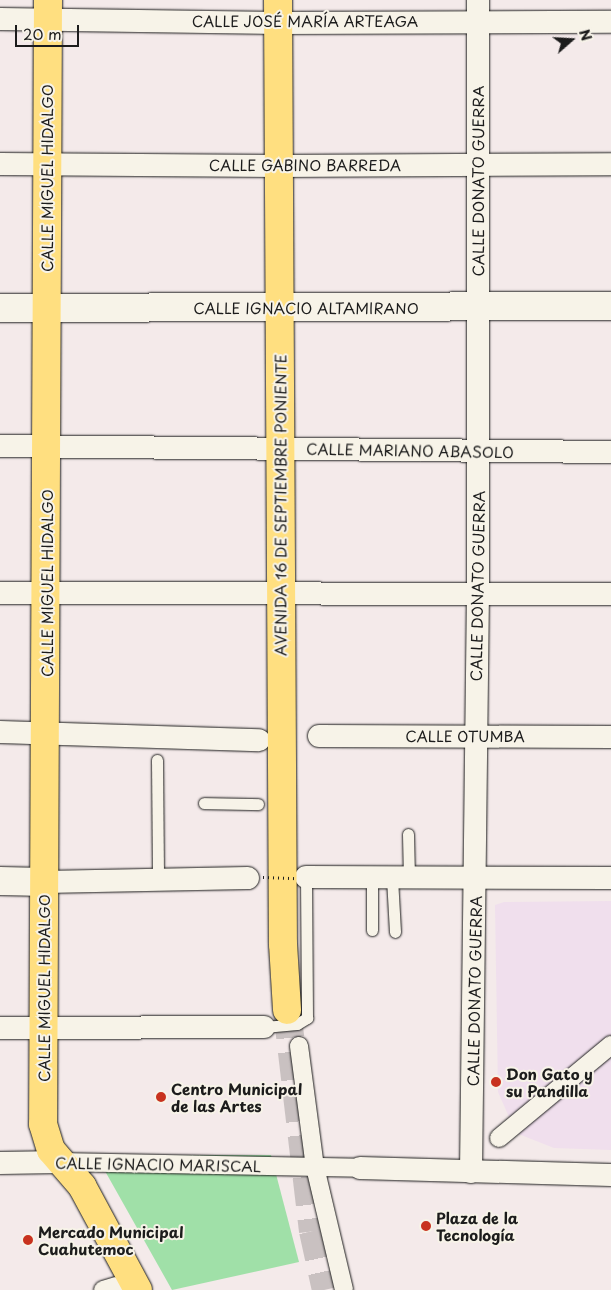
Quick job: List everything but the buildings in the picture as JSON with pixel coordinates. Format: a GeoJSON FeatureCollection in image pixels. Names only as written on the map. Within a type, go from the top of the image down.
{"type":"FeatureCollection","features":[{"type":"Feature","properties":{"kind":"main road","name":"CALLE MIGUEL HIDALGO"},"geometry":{"type":"LineString","coordinates":[[48,9],[48,447],[43,1124],[46,1140],[59,1162],[82,1186],[119,1289]]}},
{"type":"Feature","properties":{"kind":"main road","name":"AVENIDA 16 DE SEPTIEMBRE PONIENTE"},"geometry":{"type":"LineString","coordinates":[[278,11],[278,309],[281,449],[280,594],[283,944],[287,1010]]}},
{"type":"Feature","properties":{"kind":"street","name":"CALLE JOSÉ MARÍA ARTEAGA"},"geometry":{"type":"LineString","coordinates":[[0,19],[48,9],[478,11],[611,22]]}},
{"type":"Feature","properties":{"kind":"street","name":"CALLE DONATO GUERRA"},"geometry":{"type":"LineString","coordinates":[[471,1172],[479,451],[478,11]]}},
{"type":"Feature","properties":{"kind":"street","name":"CALLE GABINO BARREDA"},"geometry":{"type":"LineString","coordinates":[[0,164],[278,166],[611,164]]}},
{"type":"Feature","properties":{"kind":"street","name":"CALLE IGNACIO ALTAMIRANO"},"geometry":{"type":"LineString","coordinates":[[0,308],[278,309],[611,306]]}},
{"type":"Feature","properties":{"kind":"street","name":"CALLE MARIANO ABASOLO"},"geometry":{"type":"LineString","coordinates":[[0,446],[611,452]]}},
{"type":"Feature","properties":{"kind":"street"},"geometry":{"type":"LineString","coordinates":[[0,593],[280,594],[478,592],[611,594]]}},
{"type":"Feature","properties":{"kind":"street"},"geometry":{"type":"LineString","coordinates":[[0,732],[259,740]]}},
{"type":"Feature","properties":{"kind":"street","name":"CALLE OTUMBA"},"geometry":{"type":"LineString","coordinates":[[319,736],[475,735],[611,737]]}},
{"type":"Feature","properties":{"kind":"street"},"geometry":{"type":"LineString","coordinates":[[0,881],[45,882],[256,877]]}},
{"type":"Feature","properties":{"kind":"street"},"geometry":{"type":"LineString","coordinates":[[302,878],[611,878]]}},
{"type":"Feature","properties":{"kind":"street"},"geometry":{"type":"LineString","coordinates":[[0,1028],[264,1027]]}},
{"type":"Feature","properties":{"kind":"street"},"geometry":{"type":"LineString","coordinates":[[499,1138],[611,1045]]}},
{"type":"Feature","properties":{"kind":"street"},"geometry":{"type":"LineString","coordinates":[[299,1046],[315,1167],[344,1290]]}},
{"type":"Feature","properties":{"kind":"street","name":"CALLE IGNACIO MARISCAL"},"geometry":{"type":"LineString","coordinates":[[0,1163],[59,1162],[360,1168]]}},
{"type":"Feature","properties":{"kind":"street"},"geometry":{"type":"LineString","coordinates":[[360,1168],[611,1175]]}},
{"type":"Feature","properties":{"kind":"lane"},"geometry":{"type":"LineString","coordinates":[[157,760],[158,880]]}},
{"type":"Feature","properties":{"kind":"lane"},"geometry":{"type":"LineString","coordinates":[[204,803],[258,804]]}},
{"type":"Feature","properties":{"kind":"lane"},"geometry":{"type":"LineString","coordinates":[[372,930],[408,834]]}},
{"type":"Feature","properties":{"kind":"lane"},"geometry":{"type":"LineString","coordinates":[[264,1027],[298,1024],[307,1018],[302,878]]}},
{"type":"Feature","properties":{"kind":"lane"},"geometry":{"type":"LineString","coordinates":[[391,878],[395,932]]}},
{"type":"Feature","properties":{"kind":"path"},"geometry":{"type":"LineString","coordinates":[[256,877],[302,878]]}},
{"type":"Feature","properties":{"kind":"shaded area"},"geometry":{"type":"Polygon","coordinates":[[[611,901],[611,1150],[554,1148],[516,1133],[498,1092],[495,905],[504,902],[611,901]]]}},
{"type":"Feature","properties":{"kind":"green space"},"geometry":{"type":"Polygon","coordinates":[[[96,1155],[271,1155],[299,1262],[172,1290],[96,1155]]]}},
{"type":"Feature","properties":{"kind":"tunnel"},"geometry":{"type":"LineString","coordinates":[[287,1010],[313,1231],[326,1290]]}},
{"type":"Feature","properties":{"kind":"place","name":"Don Gato y su Pandilla"},"geometry":{"type":"Point","coordinates":[496,1082]}},
{"type":"Feature","properties":{"kind":"place","name":"Centro Municipal de las Artes"},"geometry":{"type":"Point","coordinates":[161,1097]}},
{"type":"Feature","properties":{"kind":"place","name":"Plaza de la Tecnología"},"geometry":{"type":"Point","coordinates":[426,1226]}},
{"type":"Feature","properties":{"kind":"place","name":"Mercado Municipal Cuahutemoc"},"geometry":{"type":"Point","coordinates":[28,1240]}}]}
